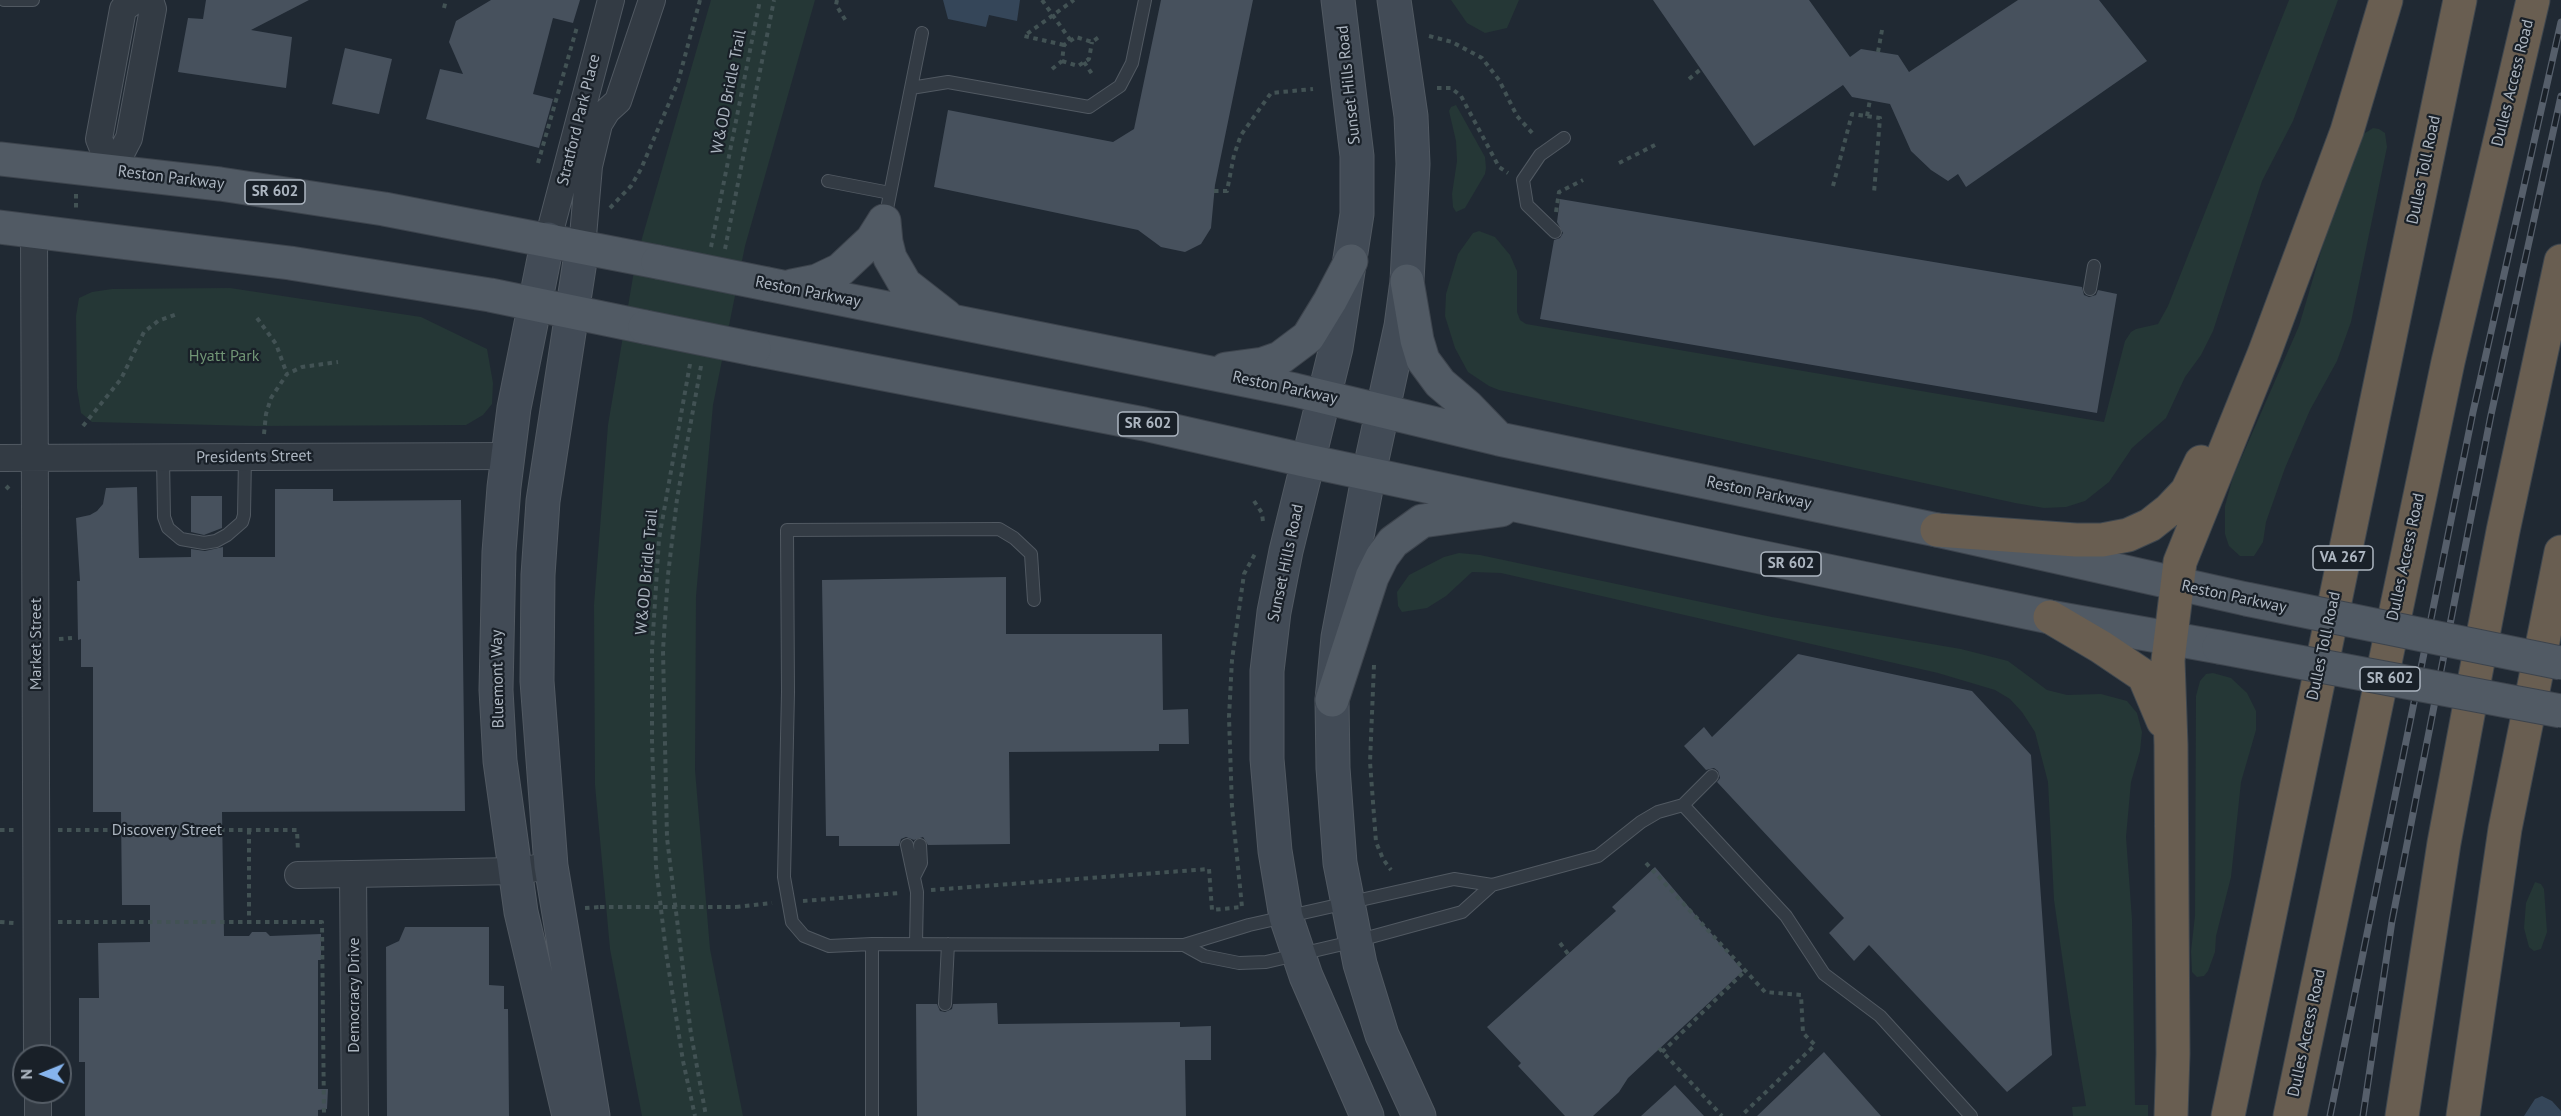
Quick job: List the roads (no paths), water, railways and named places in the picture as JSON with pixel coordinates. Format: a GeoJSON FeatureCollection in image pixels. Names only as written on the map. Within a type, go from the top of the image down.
{"type":"FeatureCollection","features":[{"type":"Feature","properties":{"kind":"highway"},"geometry":{"type":"LineString","coordinates":[[2171,1116],[2173,1043],[2171,745],[2168,660],[2180,562],[2188,536],[2264,354],[2349,122],[2386,0]]}},
{"type":"Feature","properties":{"kind":"highway","name":"Dulles Toll Road"},"geometry":{"type":"LineString","coordinates":[[2228,1116],[2460,0]]}},
{"type":"Feature","properties":{"kind":"highway","name":"Dulles Access Road"},"geometry":{"type":"LineString","coordinates":[[2290,1116],[2448,362],[2534,0]]}},
{"type":"Feature","properties":{"kind":"highway"},"geometry":{"type":"LineString","coordinates":[[2402,1116],[2444,843],[2503,531],[2561,261]]}},
{"type":"Feature","properties":{"kind":"highway"},"geometry":{"type":"LineString","coordinates":[[1937,530],[2085,540],[2128,535],[2150,525],[2169,510],[2187,491],[2296,262]]}},
{"type":"Feature","properties":{"kind":"highway"},"geometry":{"type":"LineString","coordinates":[[2463,1116],[2505,829],[2561,552]]}},
{"type":"Feature","properties":{"kind":"highway"},"geometry":{"type":"LineString","coordinates":[[2050,617],[2101,646],[2144,676],[2171,745]]}},
{"type":"Feature","properties":{"kind":"main road","name":"Sunset Hills Road"},"geometry":{"type":"LineString","coordinates":[[1338,0],[1357,156],[1356,214],[1351,261],[1336,348],[1274,612],[1266,714],[1269,790],[1275,851],[1286,917],[1299,954],[1367,1116]]}},
{"type":"Feature","properties":{"kind":"main road"},"geometry":{"type":"LineString","coordinates":[[1394,0],[1409,106],[1413,164],[1407,281],[1401,326],[1369,474],[1338,637],[1332,700],[1335,817],[1347,903],[1382,1035],[1419,1116]]}},
{"type":"Feature","properties":{"kind":"main road","name":"Reston Parkway"},"geometry":{"type":"LineString","coordinates":[[0,159],[220,183],[384,209],[548,239],[582,248],[1325,396],[1499,439],[1937,530],[2176,585],[2561,663]]}},
{"type":"Feature","properties":{"kind":"main road"},"geometry":{"type":"LineString","coordinates":[[776,286],[818,281],[840,270],[872,240],[887,207]]}},
{"type":"Feature","properties":{"kind":"main road"},"geometry":{"type":"LineString","coordinates":[[887,207],[886,243],[905,284],[952,321]]}},
{"type":"Feature","properties":{"kind":"main road","name":"SR 602"},"geometry":{"type":"LineString","coordinates":[[0,228],[290,263],[490,295],[754,349],[1144,424],[1741,554],[2050,617],[2170,636],[2561,711]]}},
{"type":"Feature","properties":{"kind":"main road","name":"Bluemont Way"},"geometry":{"type":"LineString","coordinates":[[548,239],[514,408],[508,456],[499,552],[496,690],[500,761],[523,922],[569,1116]]}},
{"type":"Feature","properties":{"kind":"main road"},"geometry":{"type":"LineString","coordinates":[[582,248],[557,397],[543,501],[538,575],[537,681],[551,866],[593,1116]]}},
{"type":"Feature","properties":{"kind":"main road"},"geometry":{"type":"LineString","coordinates":[[1196,370],[1241,368],[1280,358],[1308,337],[1351,261]]}},
{"type":"Feature","properties":{"kind":"main road"},"geometry":{"type":"LineString","coordinates":[[1407,281],[1417,340],[1423,360],[1440,383],[1467,406],[1499,439]]}},
{"type":"Feature","properties":{"kind":"main road"},"geometry":{"type":"LineString","coordinates":[[1332,700],[1372,577],[1382,556],[1393,542],[1422,521],[1532,507]]}},
{"type":"Feature","properties":{"kind":"street"},"geometry":{"type":"LineString","coordinates":[[112,171],[99,139],[123,9],[135,0]]}},
{"type":"Feature","properties":{"kind":"street"},"geometry":{"type":"LineString","coordinates":[[112,171],[129,138],[153,9],[150,0]]}},
{"type":"Feature","properties":{"kind":"street","name":"Stratford Park Place"},"geometry":{"type":"LineString","coordinates":[[548,239],[611,0]]}},
{"type":"Feature","properties":{"kind":"street","name":"Stratford Park Place"},"geometry":{"type":"LineString","coordinates":[[582,248],[589,166],[599,124],[607,111],[618,101],[652,0]]}},
{"type":"Feature","properties":{"kind":"street","name":"Market Street"},"geometry":{"type":"LineString","coordinates":[[34,231],[38,1044]]}},
{"type":"Feature","properties":{"kind":"street","name":"Presidents Street"},"geometry":{"type":"LineString","coordinates":[[0,458],[508,456]]}},
{"type":"Feature","properties":{"kind":"street"},"geometry":{"type":"LineString","coordinates":[[298,874],[515,871],[551,866]]}},
{"type":"Feature","properties":{"kind":"street","name":"Democracy Drive"},"geometry":{"type":"LineString","coordinates":[[353,874],[355,1116]]}},
{"type":"Feature","properties":{"kind":"lane"},"geometry":{"type":"LineString","coordinates":[[4,0],[33,0]]}},
{"type":"Feature","properties":{"kind":"lane"},"geometry":{"type":"LineString","coordinates":[[912,88],[948,82],[1089,107],[1120,86],[1132,63],[1145,0]]}},
{"type":"Feature","properties":{"kind":"lane"},"geometry":{"type":"LineString","coordinates":[[828,181],[887,207],[922,33]]}},
{"type":"Feature","properties":{"kind":"lane"},"geometry":{"type":"LineString","coordinates":[[582,103],[607,111]]}},
{"type":"Feature","properties":{"kind":"lane"},"geometry":{"type":"LineString","coordinates":[[1555,232],[1527,205],[1523,180],[1540,155],[1564,138]]}},
{"type":"Feature","properties":{"kind":"lane"},"geometry":{"type":"LineString","coordinates":[[2090,289],[2094,266]]}},
{"type":"Feature","properties":{"kind":"lane"},"geometry":{"type":"LineString","coordinates":[[163,458],[164,517],[168,528],[181,539],[204,543],[216,541],[227,535],[242,522],[245,457]]}},
{"type":"Feature","properties":{"kind":"lane"},"geometry":{"type":"LineString","coordinates":[[1034,600],[1031,554],[1014,538],[999,529],[788,530],[788,692],[784,877],[792,921],[804,936],[829,946],[872,944],[1184,945],[1249,925],[1454,879],[1492,885],[1598,856],[1641,822],[1658,812],[1683,805],[1712,776]]}},
{"type":"Feature","properties":{"kind":"lane"},"geometry":{"type":"LineString","coordinates":[[1683,805],[1786,916],[1824,974],[1880,1016],[1971,1116]]}},
{"type":"Feature","properties":{"kind":"lane"},"geometry":{"type":"LineString","coordinates":[[907,845],[917,892],[916,944]]}},
{"type":"Feature","properties":{"kind":"lane"},"geometry":{"type":"LineString","coordinates":[[914,877],[921,863],[920,845]]}},
{"type":"Feature","properties":{"kind":"lane"},"geometry":{"type":"LineString","coordinates":[[1184,945],[1204,956],[1239,963],[1266,962],[1356,941],[1462,912],[1492,885]]}},
{"type":"Feature","properties":{"kind":"lane"},"geometry":{"type":"LineString","coordinates":[[872,944],[872,1116]]}},
{"type":"Feature","properties":{"kind":"lane"},"geometry":{"type":"LineString","coordinates":[[945,1004],[948,944]]}},
{"type":"Feature","properties":{"kind":"water"},"geometry":{"type":"Polygon","coordinates":[[[943,0],[1020,0],[1017,21],[989,15],[986,27],[948,19],[943,0]]]}},
{"type":"Feature","properties":{"kind":"water"},"geometry":{"type":"Polygon","coordinates":[[[2542,1096],[2552,1101],[2561,1111],[2561,1116],[2524,1116],[2535,1099],[2542,1096]]]}},
{"type":"Feature","properties":{"kind":"railway"},"geometry":{"type":"LineString","coordinates":[[2330,1116],[2473,412],[2561,22]]}},
{"type":"Feature","properties":{"kind":"railway"},"geometry":{"type":"LineString","coordinates":[[2363,1116],[2392,921],[2491,415],[2561,96]]}},
{"type":"Feature","properties":{"kind":"park label","name":"Hyatt Park"},"geometry":{"type":"Point","coordinates":[224,356]}}]}
